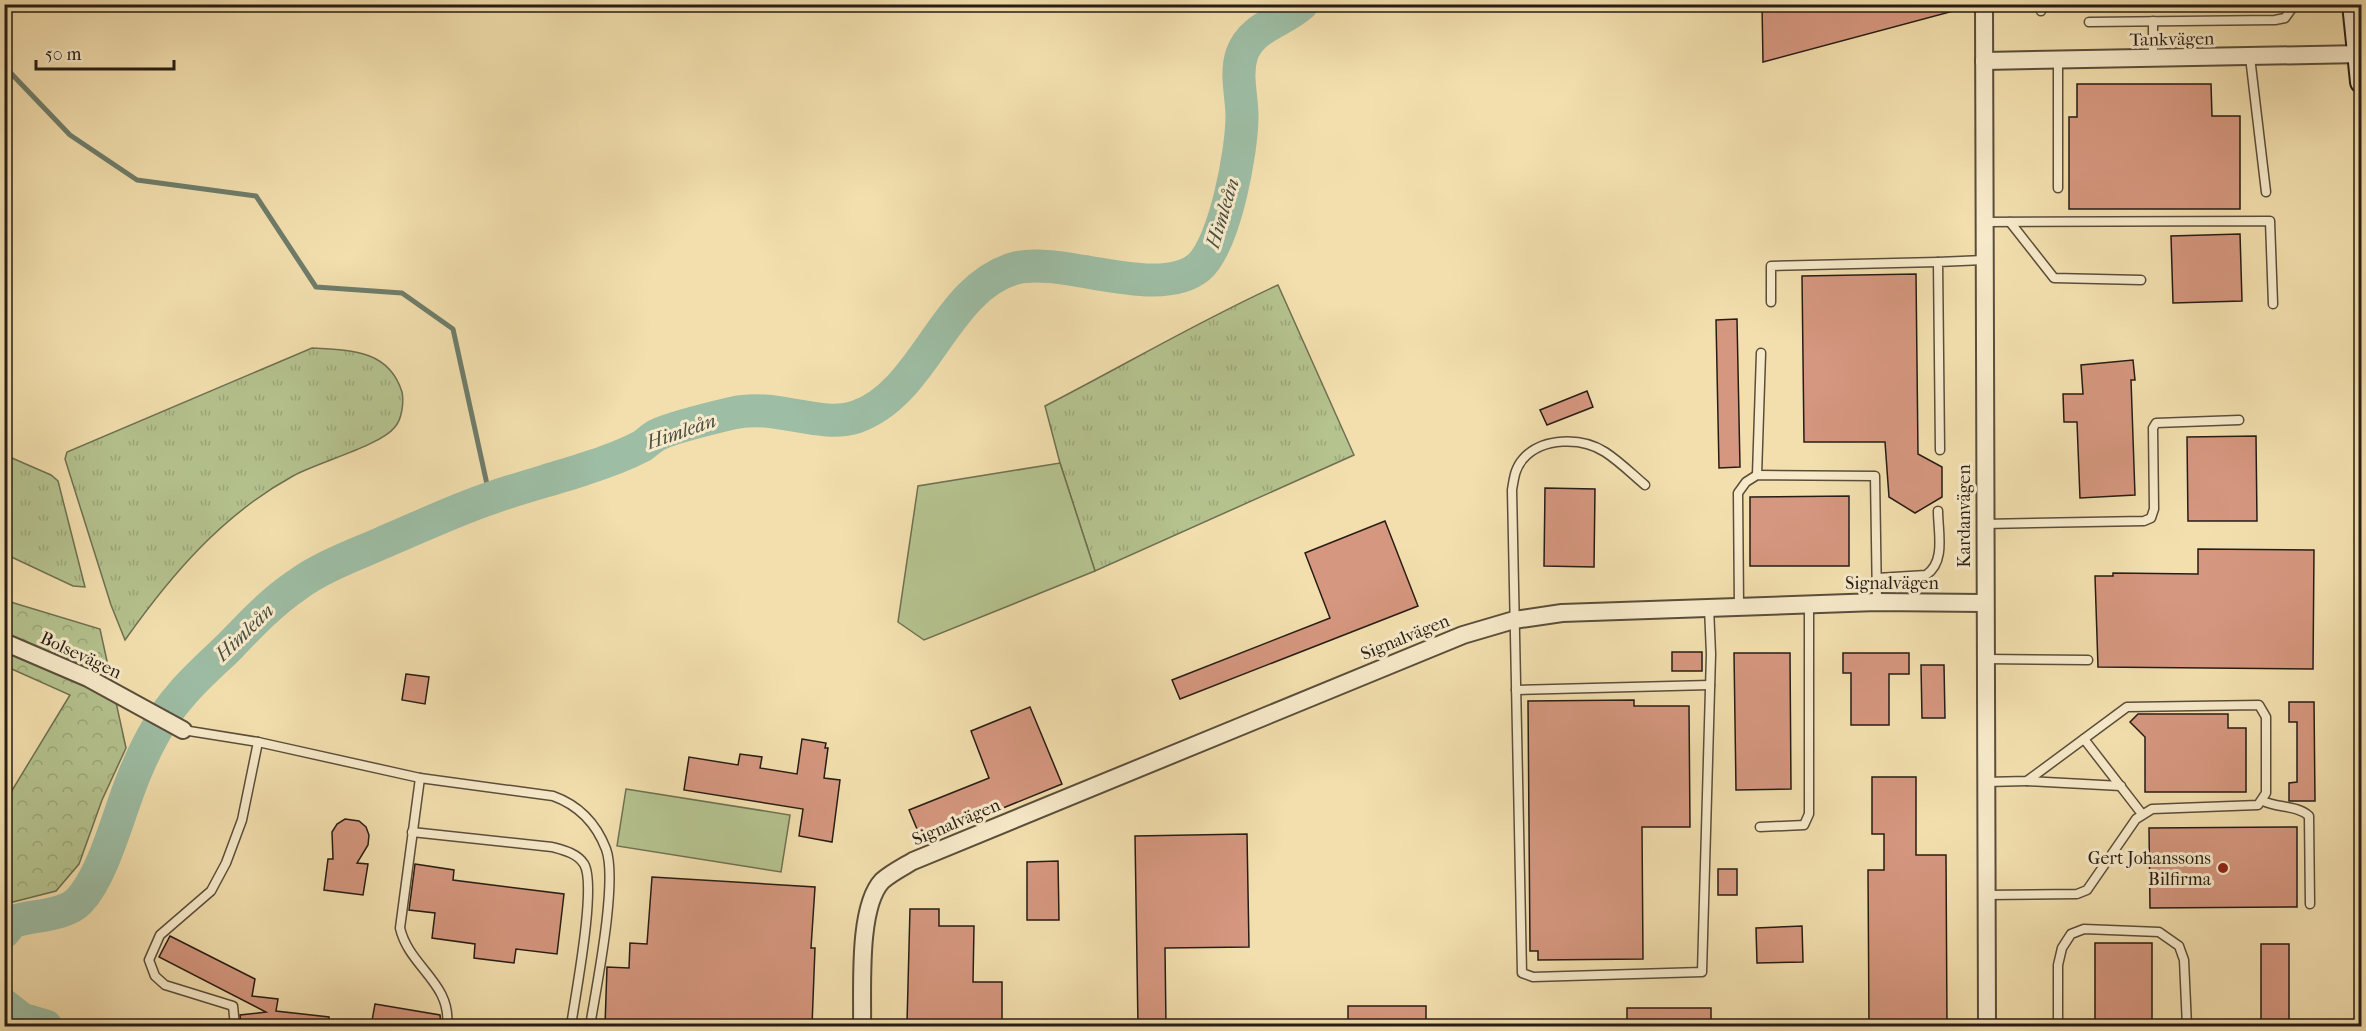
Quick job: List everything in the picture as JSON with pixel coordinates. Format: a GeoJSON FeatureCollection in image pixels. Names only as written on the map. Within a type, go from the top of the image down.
{"type":"FeatureCollection","features":[{"type":"Feature","properties":{"kind":"main road"},"geometry":{"type":"LineString","coordinates":[[2355,4],[2361,82]]}},
{"type":"Feature","properties":{"kind":"street","name":"Kardanvägen"},"geometry":{"type":"LineString","coordinates":[[1984,4],[1984,659],[1987,1026]]}},
{"type":"Feature","properties":{"kind":"street","name":"Tankvägen"},"geometry":{"type":"LineString","coordinates":[[1984,61],[2360,54]]}},
{"type":"Feature","properties":{"kind":"street","name":"Signalvägen"},"geometry":{"type":"LineString","coordinates":[[862,1026],[866,929],[870,908],[882,882],[913,861],[1442,644],[1514,620],[1562,613],[1877,602],[1984,603]]}},
{"type":"Feature","properties":{"kind":"street","name":"Bolsevägen"},"geometry":{"type":"LineString","coordinates":[[4,642],[88,678],[183,730]]}},
{"type":"Feature","properties":{"kind":"lane"},"geometry":{"type":"LineString","coordinates":[[2089,22],[2275,21],[2285,18],[2295,4]]}},
{"type":"Feature","properties":{"kind":"lane"},"geometry":{"type":"LineString","coordinates":[[2153,21],[2153,58]]}},
{"type":"Feature","properties":{"kind":"lane"},"geometry":{"type":"LineString","coordinates":[[2250,57],[2266,192]]}},
{"type":"Feature","properties":{"kind":"lane"},"geometry":{"type":"LineString","coordinates":[[2058,60],[2058,188]]}},
{"type":"Feature","properties":{"kind":"lane"},"geometry":{"type":"LineString","coordinates":[[1984,222],[2270,220],[2273,304]]}},
{"type":"Feature","properties":{"kind":"lane"},"geometry":{"type":"LineString","coordinates":[[2010,222],[2054,278],[2141,280]]}},
{"type":"Feature","properties":{"kind":"lane"},"geometry":{"type":"LineString","coordinates":[[1771,302],[1771,266],[1984,260]]}},
{"type":"Feature","properties":{"kind":"lane"},"geometry":{"type":"LineString","coordinates":[[1938,262],[1940,450]]}},
{"type":"Feature","properties":{"kind":"lane"},"geometry":{"type":"LineString","coordinates":[[1757,476],[1761,353]]}},
{"type":"Feature","properties":{"kind":"lane"},"geometry":{"type":"LineString","coordinates":[[1984,524],[2144,521],[2151,518],[2154,509],[2153,428],[2156,423],[2239,420]]}},
{"type":"Feature","properties":{"kind":"lane"},"geometry":{"type":"LineString","coordinates":[[1645,485],[1605,452],[1573,441],[1537,449],[1524,458],[1515,471],[1512,490],[1522,973],[1533,977],[1702,972],[1710,685],[1709,607]]}},
{"type":"Feature","properties":{"kind":"lane"},"geometry":{"type":"LineString","coordinates":[[1739,606],[1738,493],[1746,482],[1757,476],[1875,476],[1877,602]]}},
{"type":"Feature","properties":{"kind":"lane"},"geometry":{"type":"LineString","coordinates":[[1877,578],[1926,575],[1932,571],[1939,557],[1938,512]]}},
{"type":"Feature","properties":{"kind":"lane"},"geometry":{"type":"LineString","coordinates":[[1760,827],[1804,825],[1809,814],[1809,604]]}},
{"type":"Feature","properties":{"kind":"lane"},"geometry":{"type":"LineString","coordinates":[[1984,659],[2088,660]]}},
{"type":"Feature","properties":{"kind":"lane"},"geometry":{"type":"LineString","coordinates":[[1516,690],[1710,685]]}},
{"type":"Feature","properties":{"kind":"lane"},"geometry":{"type":"LineString","coordinates":[[1986,896],[2077,894],[2087,890],[2142,814],[2152,809],[2258,805],[2263,801],[2266,793],[2266,717],[2259,705],[2127,707],[2027,782]]}},
{"type":"Feature","properties":{"kind":"lane"},"geometry":{"type":"LineString","coordinates":[[183,730],[258,742],[420,778],[553,796],[570,802],[586,816],[597,831],[607,850],[609,870],[607,909],[590,1026]]}},
{"type":"Feature","properties":{"kind":"lane"},"geometry":{"type":"LineString","coordinates":[[2084,739],[2142,814]]}},
{"type":"Feature","properties":{"kind":"lane"},"geometry":{"type":"LineString","coordinates":[[236,1026],[233,1006],[165,985],[156,976],[149,960],[160,935],[211,891],[226,863],[242,820],[258,742]]}},
{"type":"Feature","properties":{"kind":"lane"},"geometry":{"type":"LineString","coordinates":[[420,778],[400,927],[404,945],[443,993],[448,1016],[447,1026]]}},
{"type":"Feature","properties":{"kind":"lane"},"geometry":{"type":"LineString","coordinates":[[1986,782],[2121,786]]}},
{"type":"Feature","properties":{"kind":"lane"},"geometry":{"type":"LineString","coordinates":[[2263,801],[2274,806],[2298,810],[2309,816],[2310,904]]}},
{"type":"Feature","properties":{"kind":"lane"},"geometry":{"type":"LineString","coordinates":[[412,832],[552,847],[568,851],[585,866],[589,882],[586,918],[571,1026]]}},
{"type":"Feature","properties":{"kind":"lane"},"geometry":{"type":"LineString","coordinates":[[2058,1026],[2058,965],[2062,948],[2071,934],[2084,929],[2094,929],[2159,932],[2179,946],[2184,960],[2187,1026]]}},
{"type":"Feature","properties":{"kind":"green space"},"geometry":{"type":"Polygon","coordinates":[[[1278,285],[1354,455],[1095,571],[1060,463],[1045,406],[1278,285]]]}},
{"type":"Feature","properties":{"kind":"green space"},"geometry":{"type":"Polygon","coordinates":[[[312,348],[367,355],[388,368],[396,378],[402,392],[402,410],[397,424],[376,441],[293,476],[243,509],[200,548],[180,570],[125,640],[111,605],[65,459],[67,452],[312,348]]]}},
{"type":"Feature","properties":{"kind":"green space"},"geometry":{"type":"Polygon","coordinates":[[[5,455],[51,475],[58,481],[85,587],[73,586],[5,554],[5,455]]]}},
{"type":"Feature","properties":{"kind":"green space"},"geometry":{"type":"Polygon","coordinates":[[[1060,463],[1095,571],[924,640],[898,622],[918,486],[1060,463]]]}},
{"type":"Feature","properties":{"kind":"green space"},"geometry":{"type":"Polygon","coordinates":[[[4,600],[100,629],[126,748],[102,800],[79,864],[56,891],[5,904],[5,802],[70,695],[5,666],[4,600]]]}},
{"type":"Feature","properties":{"kind":"green space"},"geometry":{"type":"Polygon","coordinates":[[[626,789],[790,815],[781,872],[617,846],[626,789]]]}},
{"type":"Feature","properties":{"kind":"building"},"geometry":{"type":"Polygon","coordinates":[[[1762,4],[1960,4],[1961,9],[1763,62],[1762,4]]]}},
{"type":"Feature","properties":{"kind":"building"},"geometry":{"type":"Polygon","coordinates":[[[2077,84],[2211,84],[2212,116],[2240,116],[2240,209],[2069,209],[2069,117],[2077,117],[2077,84]]]}},
{"type":"Feature","properties":{"kind":"building"},"geometry":{"type":"Polygon","coordinates":[[[2240,234],[2242,301],[2173,303],[2171,236],[2240,234]]]}},
{"type":"Feature","properties":{"kind":"building"},"geometry":{"type":"Polygon","coordinates":[[[1916,274],[1918,454],[1942,467],[1942,497],[1915,513],[1889,497],[1885,442],[1804,442],[1802,276],[1916,274]]]}},
{"type":"Feature","properties":{"kind":"building"},"geometry":{"type":"Polygon","coordinates":[[[1737,319],[1740,467],[1719,468],[1716,320],[1737,319]]]}},
{"type":"Feature","properties":{"kind":"building"},"geometry":{"type":"Polygon","coordinates":[[[2133,360],[2135,380],[2131,380],[2135,495],[2080,498],[2077,422],[2064,422],[2063,394],[2083,394],[2081,365],[2133,360]]]}},
{"type":"Feature","properties":{"kind":"building"},"geometry":{"type":"Polygon","coordinates":[[[1587,391],[1593,407],[1547,425],[1540,410],[1587,391]]]}},
{"type":"Feature","properties":{"kind":"building"},"geometry":{"type":"Polygon","coordinates":[[[2256,436],[2257,521],[2188,521],[2187,437],[2256,436]]]}},
{"type":"Feature","properties":{"kind":"building"},"geometry":{"type":"Polygon","coordinates":[[[1545,488],[1595,489],[1594,567],[1544,566],[1545,488]]]}},
{"type":"Feature","properties":{"kind":"building"},"geometry":{"type":"Polygon","coordinates":[[[1849,496],[1849,566],[1750,566],[1750,497],[1849,496]]]}},
{"type":"Feature","properties":{"kind":"building"},"geometry":{"type":"Polygon","coordinates":[[[1385,521],[1418,606],[1180,699],[1172,680],[1330,618],[1305,553],[1385,521]]]}},
{"type":"Feature","properties":{"kind":"building"},"geometry":{"type":"Polygon","coordinates":[[[2198,549],[2314,550],[2313,669],[2098,667],[2095,576],[2113,576],[2113,573],[2198,574],[2198,549]]]}},
{"type":"Feature","properties":{"kind":"building"},"geometry":{"type":"Polygon","coordinates":[[[1672,652],[1702,652],[1702,671],[1672,671],[1672,652]]]}},
{"type":"Feature","properties":{"kind":"building"},"geometry":{"type":"Polygon","coordinates":[[[1734,653],[1790,653],[1791,789],[1736,790],[1734,653]]]}},
{"type":"Feature","properties":{"kind":"building"},"geometry":{"type":"Polygon","coordinates":[[[1843,653],[1909,653],[1909,674],[1889,674],[1889,725],[1851,725],[1851,673],[1843,673],[1843,653]]]}},
{"type":"Feature","properties":{"kind":"building"},"geometry":{"type":"Polygon","coordinates":[[[1921,665],[1944,665],[1945,718],[1922,718],[1921,665]]]}},
{"type":"Feature","properties":{"kind":"building"},"geometry":{"type":"Polygon","coordinates":[[[406,674],[429,677],[425,704],[402,700],[406,674]]]}},
{"type":"Feature","properties":{"kind":"building"},"geometry":{"type":"Polygon","coordinates":[[[1634,700],[1634,706],[1689,706],[1690,827],[1642,827],[1643,959],[1538,960],[1538,951],[1530,951],[1528,701],[1634,700]]]}},
{"type":"Feature","properties":{"kind":"building"},"geometry":{"type":"Polygon","coordinates":[[[2289,702],[2314,702],[2315,801],[2289,801],[2289,783],[2297,782],[2297,722],[2289,722],[2289,702]]]}},
{"type":"Feature","properties":{"kind":"building"},"geometry":{"type":"Polygon","coordinates":[[[1030,707],[1062,784],[922,841],[909,810],[989,778],[971,731],[1030,707]]]}},
{"type":"Feature","properties":{"kind":"building"},"geometry":{"type":"Polygon","coordinates":[[[2138,714],[2228,714],[2228,728],[2246,728],[2246,792],[2145,792],[2145,737],[2130,722],[2138,714]]]}},
{"type":"Feature","properties":{"kind":"building"},"geometry":{"type":"Polygon","coordinates":[[[802,739],[826,743],[825,748],[828,748],[824,778],[840,780],[832,842],[799,836],[803,809],[684,790],[689,757],[738,765],[740,754],[762,757],[760,768],[797,774],[802,739]]]}},
{"type":"Feature","properties":{"kind":"building"},"geometry":{"type":"Polygon","coordinates":[[[1872,777],[1916,777],[1916,855],[1946,855],[1947,1026],[1869,1026],[1868,870],[1884,870],[1884,834],[1872,834],[1872,777]]]}},
{"type":"Feature","properties":{"kind":"building"},"geometry":{"type":"Polygon","coordinates":[[[345,819],[359,821],[366,827],[369,835],[368,845],[357,863],[368,864],[363,895],[324,890],[328,859],[333,859],[332,832],[337,824],[345,819]]]}},
{"type":"Feature","properties":{"kind":"building","name":"Gert Johanssons Bilfirma"},"geometry":{"type":"Polygon","coordinates":[[[2297,827],[2297,907],[2150,908],[2149,828],[2297,827]]]}},
{"type":"Feature","properties":{"kind":"building"},"geometry":{"type":"Polygon","coordinates":[[[1247,834],[1249,947],[1165,948],[1166,1026],[1138,1026],[1135,836],[1247,834]]]}},
{"type":"Feature","properties":{"kind":"building"},"geometry":{"type":"Polygon","coordinates":[[[1058,861],[1059,920],[1027,920],[1027,862],[1058,861]]]}},
{"type":"Feature","properties":{"kind":"building"},"geometry":{"type":"Polygon","coordinates":[[[415,864],[454,870],[453,880],[564,894],[557,954],[516,949],[514,963],[474,958],[475,944],[432,938],[435,913],[409,910],[415,864]]]}},
{"type":"Feature","properties":{"kind":"building"},"geometry":{"type":"Polygon","coordinates":[[[1718,869],[1737,869],[1737,895],[1718,895],[1718,869]]]}},
{"type":"Feature","properties":{"kind":"building"},"geometry":{"type":"Polygon","coordinates":[[[652,877],[815,887],[811,948],[815,948],[812,1026],[605,1026],[607,967],[629,968],[630,943],[647,944],[652,877]]]}},
{"type":"Feature","properties":{"kind":"building"},"geometry":{"type":"Polygon","coordinates":[[[910,909],[939,909],[939,926],[974,926],[973,982],[1002,982],[1002,1024],[907,1023],[910,909]]]}},
{"type":"Feature","properties":{"kind":"building"},"geometry":{"type":"Polygon","coordinates":[[[1802,926],[1803,962],[1757,963],[1756,928],[1802,926]]]}},
{"type":"Feature","properties":{"kind":"building"},"geometry":{"type":"Polygon","coordinates":[[[170,936],[255,979],[252,996],[278,999],[276,1011],[329,1017],[329,1026],[241,1026],[240,1015],[266,1012],[159,957],[170,936]]]}},
{"type":"Feature","properties":{"kind":"building"},"geometry":{"type":"Polygon","coordinates":[[[2095,943],[2152,943],[2152,1026],[2095,1026],[2095,943]]]}},
{"type":"Feature","properties":{"kind":"building"},"geometry":{"type":"Polygon","coordinates":[[[2261,944],[2289,944],[2289,1026],[2261,1026],[2261,944]]]}},
{"type":"Feature","properties":{"kind":"building"},"geometry":{"type":"Polygon","coordinates":[[[375,1004],[440,1015],[441,1026],[371,1026],[375,1004]]]}},
{"type":"Feature","properties":{"kind":"building"},"geometry":{"type":"Polygon","coordinates":[[[1348,1006],[1426,1006],[1426,1026],[1348,1026],[1348,1006]]]}},
{"type":"Feature","properties":{"kind":"building"},"geometry":{"type":"Polygon","coordinates":[[[1627,1008],[1711,1008],[1711,1026],[1627,1026],[1627,1008]]]}},
{"type":"Feature","properties":{"kind":"waterway","name":"Himleån"},"geometry":{"type":"LineString","coordinates":[[4,932],[12,922],[65,910],[79,901],[97,874],[130,786],[150,741],[174,703],[262,613],[317,572],[464,508],[628,453],[657,435],[683,426],[749,411],[765,411],[828,420],[856,417],[880,404],[900,386],[970,296],[991,279],[1016,268],[1035,266],[1160,280],[1182,276],[1199,267],[1217,239],[1235,173],[1241,132],[1242,108],[1239,77],[1242,54],[1253,37],[1260,31],[1302,4]]}},
{"type":"Feature","properties":{"kind":"waterway"},"geometry":{"type":"LineString","coordinates":[[4,66],[70,135],[137,180],[256,196],[316,287],[402,293],[453,329],[490,498]]}},
{"type":"Feature","properties":{"kind":"waterway","name":"Himleån"},"geometry":{"type":"LineString","coordinates":[[4,1005],[22,1019],[46,1026]]}},
{"type":"Feature","properties":{"kind":"place","name":"Gert Johanssons Bilfirma"},"geometry":{"type":"Point","coordinates":[2223,868]}}]}
